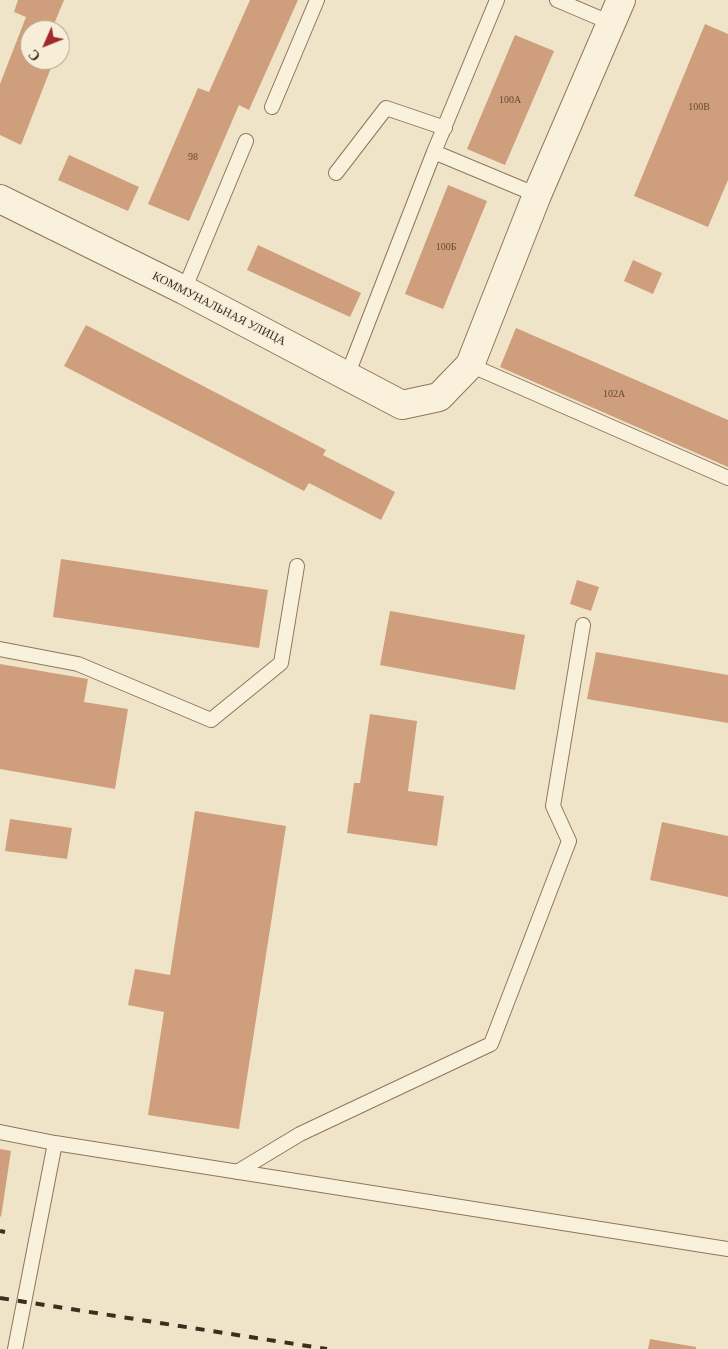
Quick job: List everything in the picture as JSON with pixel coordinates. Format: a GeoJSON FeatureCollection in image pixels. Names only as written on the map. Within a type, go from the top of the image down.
{"type":"FeatureCollection","features":[{"type":"Feature","properties":{"kind":"street"},"geometry":{"type":"LineString","coordinates":[[470,365],[537,195],[616,11]]}},
{"type":"Feature","properties":{"kind":"street","name":"КОММУНАЛЬНАЯ УЛИЦА"},"geometry":{"type":"LineString","coordinates":[[0,199],[184,290],[402,405],[439,397],[470,365]]}},
{"type":"Feature","properties":{"kind":"lane"},"geometry":{"type":"LineString","coordinates":[[272,107],[317,0]]}},
{"type":"Feature","properties":{"kind":"lane"},"geometry":{"type":"LineString","coordinates":[[347,376],[434,152],[497,0]]}},
{"type":"Feature","properties":{"kind":"lane"},"geometry":{"type":"LineString","coordinates":[[556,0],[616,11]]}},
{"type":"Feature","properties":{"kind":"lane"},"geometry":{"type":"LineString","coordinates":[[336,173],[386,108],[445,128]]}},
{"type":"Feature","properties":{"kind":"lane"},"geometry":{"type":"LineString","coordinates":[[184,290],[246,141]]}},
{"type":"Feature","properties":{"kind":"lane"},"geometry":{"type":"LineString","coordinates":[[434,152],[537,195]]}},
{"type":"Feature","properties":{"kind":"lane"},"geometry":{"type":"LineString","coordinates":[[470,365],[728,478]]}},
{"type":"Feature","properties":{"kind":"lane"},"geometry":{"type":"LineString","coordinates":[[0,649],[78,664],[211,720],[281,663],[297,566]]}},
{"type":"Feature","properties":{"kind":"lane"},"geometry":{"type":"LineString","coordinates":[[237,1172],[300,1134],[491,1044],[569,841],[553,806],[583,625]]}},
{"type":"Feature","properties":{"kind":"lane"},"geometry":{"type":"LineString","coordinates":[[0,1132],[55,1143],[728,1249]]}},
{"type":"Feature","properties":{"kind":"lane"},"geometry":{"type":"LineString","coordinates":[[15,1349],[55,1143]]}},
{"type":"Feature","properties":{"kind":"building"},"geometry":{"type":"Polygon","coordinates":[[[18,0],[64,0],[56,20],[25,20],[26,17],[14,12],[18,0]]]}},
{"type":"Feature","properties":{"kind":"building"},"geometry":{"type":"Polygon","coordinates":[[[250,0],[298,0],[249,110],[239,105],[189,221],[148,204],[198,88],[209,92],[250,0]]]}},
{"type":"Feature","properties":{"kind":"building"},"geometry":{"type":"Polygon","coordinates":[[[705,24],[728,34],[728,180],[708,227],[634,196],[705,24]]]}},
{"type":"Feature","properties":{"kind":"building"},"geometry":{"type":"Polygon","coordinates":[[[20,32],[20,70],[50,70],[21,145],[0,135],[0,84],[20,32]]]}},
{"type":"Feature","properties":{"kind":"building"},"geometry":{"type":"Polygon","coordinates":[[[515,35],[554,51],[505,165],[467,149],[515,35]]]}},
{"type":"Feature","properties":{"kind":"building"},"geometry":{"type":"Polygon","coordinates":[[[69,155],[139,187],[128,211],[58,180],[69,155]]]}},
{"type":"Feature","properties":{"kind":"building"},"geometry":{"type":"Polygon","coordinates":[[[448,185],[487,201],[443,309],[405,294],[448,185]]]}},
{"type":"Feature","properties":{"kind":"building"},"geometry":{"type":"Polygon","coordinates":[[[258,245],[361,293],[350,317],[247,270],[258,245]]]}},
{"type":"Feature","properties":{"kind":"building"},"geometry":{"type":"Polygon","coordinates":[[[633,260],[662,273],[653,294],[624,281],[633,260]]]}},
{"type":"Feature","properties":{"kind":"building"},"geometry":{"type":"Polygon","coordinates":[[[86,325],[326,450],[323,455],[395,492],[381,520],[309,483],[304,491],[64,366],[86,325]]]}},
{"type":"Feature","properties":{"kind":"building"},"geometry":{"type":"Polygon","coordinates":[[[516,328],[728,420],[728,467],[500,367],[516,328]]]}},
{"type":"Feature","properties":{"kind":"building"},"geometry":{"type":"Polygon","coordinates":[[[61,559],[268,590],[259,648],[53,617],[61,559]]]}},
{"type":"Feature","properties":{"kind":"building"},"geometry":{"type":"Polygon","coordinates":[[[577,580],[599,587],[591,611],[570,604],[577,580]]]}},
{"type":"Feature","properties":{"kind":"building"},"geometry":{"type":"Polygon","coordinates":[[[390,611],[525,635],[515,690],[380,665],[390,611]]]}},
{"type":"Feature","properties":{"kind":"building"},"geometry":{"type":"Polygon","coordinates":[[[596,652],[728,675],[728,723],[587,699],[596,652]]]}},
{"type":"Feature","properties":{"kind":"building"},"geometry":{"type":"Polygon","coordinates":[[[0,664],[88,679],[84,702],[128,709],[115,789],[0,769],[0,664]]]}},
{"type":"Feature","properties":{"kind":"building"},"geometry":{"type":"Polygon","coordinates":[[[370,714],[417,721],[408,791],[444,796],[437,846],[347,833],[354,783],[360,783],[370,714]]]}},
{"type":"Feature","properties":{"kind":"building"},"geometry":{"type":"Polygon","coordinates":[[[195,811],[286,826],[239,1129],[148,1115],[164,1012],[128,1005],[135,969],[170,975],[195,811]]]}},
{"type":"Feature","properties":{"kind":"building"},"geometry":{"type":"Polygon","coordinates":[[[10,819],[72,828],[67,859],[5,851],[10,819]]]}},
{"type":"Feature","properties":{"kind":"building"},"geometry":{"type":"Polygon","coordinates":[[[662,822],[728,836],[728,897],[650,880],[662,822]]]}},
{"type":"Feature","properties":{"kind":"building"},"geometry":{"type":"Polygon","coordinates":[[[0,1149],[11,1151],[1,1217],[0,1216],[0,1149]]]}},
{"type":"Feature","properties":{"kind":"building"},"geometry":{"type":"Polygon","coordinates":[[[650,1339],[696,1347],[696,1349],[648,1349],[650,1339]]]}},
{"type":"Feature","properties":{"kind":"railway"},"geometry":{"type":"LineString","coordinates":[[0,1231],[5,1232]]}},
{"type":"Feature","properties":{"kind":"railway"},"geometry":{"type":"LineString","coordinates":[[0,1298],[327,1349]]}}]}
